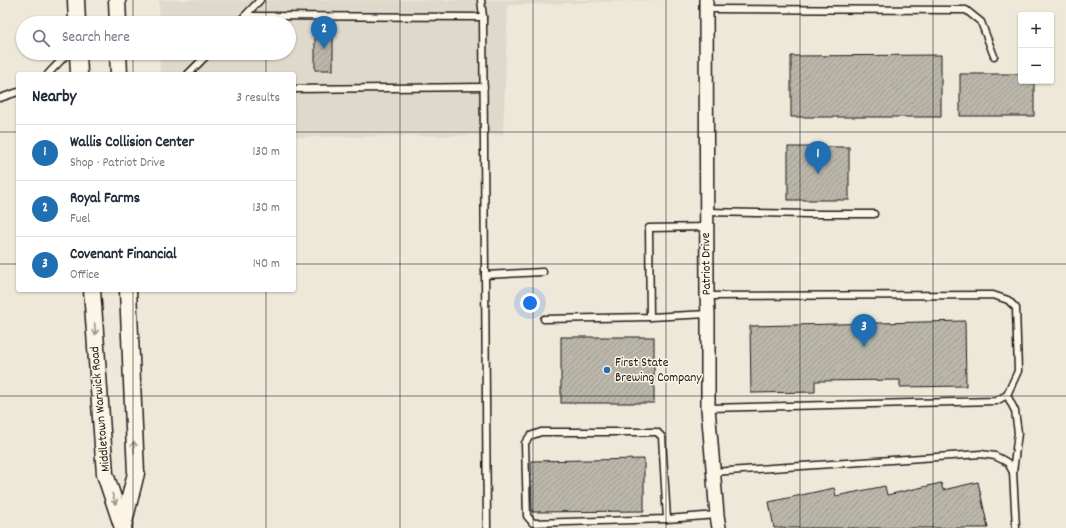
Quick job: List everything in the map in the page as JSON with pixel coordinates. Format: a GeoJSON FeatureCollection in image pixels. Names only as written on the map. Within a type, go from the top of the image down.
{"type":"FeatureCollection","features":[{"type":"Feature","properties":{"kind":"street"},"geometry":{"type":"LineString","coordinates":[[76,0],[77,16]]}},
{"type":"Feature","properties":{"kind":"street"},"geometry":{"type":"LineString","coordinates":[[117,0],[118,16]]}},
{"type":"Feature","properties":{"kind":"street","name":"Patriot Drive"},"geometry":{"type":"LineString","coordinates":[[706,5],[708,408],[718,522]]}},
{"type":"Feature","properties":{"kind":"street"},"geometry":{"type":"LineString","coordinates":[[78,60],[79,72]]}},
{"type":"Feature","properties":{"kind":"street"},"geometry":{"type":"LineString","coordinates":[[118,60],[119,72]]}},
{"type":"Feature","properties":{"kind":"street","name":"Middletown Warwick Road"},"geometry":{"type":"LineString","coordinates":[[92,292],[105,474],[123,527]]}},
{"type":"Feature","properties":{"kind":"street","name":"Middletown Warwick Road"},"geometry":{"type":"LineString","coordinates":[[123,527],[136,473],[128,292]]}},
{"type":"Feature","properties":{"kind":"lane"},"geometry":{"type":"LineString","coordinates":[[245,16],[260,0]]}},
{"type":"Feature","properties":{"kind":"lane"},"geometry":{"type":"LineString","coordinates":[[481,0],[483,18],[484,87],[487,528]]}},
{"type":"Feature","properties":{"kind":"lane"},"geometry":{"type":"LineString","coordinates":[[706,5],[966,10],[981,22],[994,56]]}},
{"type":"Feature","properties":{"kind":"lane"},"geometry":{"type":"LineString","coordinates":[[296,16],[483,18]]}},
{"type":"Feature","properties":{"kind":"lane"},"geometry":{"type":"LineString","coordinates":[[50,72],[61,60]]}},
{"type":"Feature","properties":{"kind":"lane"},"geometry":{"type":"LineString","coordinates":[[190,72],[202,60]]}},
{"type":"Feature","properties":{"kind":"lane"},"geometry":{"type":"LineString","coordinates":[[296,89],[484,87]]}},
{"type":"Feature","properties":{"kind":"lane"},"geometry":{"type":"LineString","coordinates":[[0,98],[16,93]]}},
{"type":"Feature","properties":{"kind":"lane"},"geometry":{"type":"LineString","coordinates":[[707,212],[874,214]]}},
{"type":"Feature","properties":{"kind":"lane"},"geometry":{"type":"LineString","coordinates":[[650,317],[649,228],[707,227]]}},
{"type":"Feature","properties":{"kind":"lane"},"geometry":{"type":"LineString","coordinates":[[485,275],[544,272]]}},
{"type":"Feature","properties":{"kind":"lane"},"geometry":{"type":"LineString","coordinates":[[707,296],[993,295],[1008,300],[1016,308],[1018,371],[1007,394],[996,401],[708,408]]}},
{"type":"Feature","properties":{"kind":"lane"},"geometry":{"type":"LineString","coordinates":[[544,319],[650,317],[708,314]]}},
{"type":"Feature","properties":{"kind":"lane"},"geometry":{"type":"LineString","coordinates":[[1007,394],[1015,411],[1018,433],[1013,472],[1016,528]]}},
{"type":"Feature","properties":{"kind":"lane"},"geometry":{"type":"LineString","coordinates":[[667,519],[662,437],[657,432],[541,432],[530,436],[525,443],[527,516],[533,523],[667,519],[718,522]]}},
{"type":"Feature","properties":{"kind":"lane"},"geometry":{"type":"LineString","coordinates":[[713,472],[981,454],[995,456],[1003,460],[1008,463],[1013,472]]}},
{"type":"Feature","properties":{"kind":"shaded area"},"geometry":{"type":"Polygon","coordinates":[[[159,0],[662,0],[508,5],[503,135],[296,137],[296,72],[160,72],[159,60],[296,60],[296,16],[159,16],[159,0]]]}},
{"type":"Feature","properties":{"kind":"building"},"geometry":{"type":"Polygon","coordinates":[[[315,27],[333,27],[333,70],[315,70],[315,27]]]}},
{"type":"Feature","properties":{"kind":"building"},"geometry":{"type":"Polygon","coordinates":[[[941,55],[941,117],[791,117],[791,56],[941,55]]]}},
{"type":"Feature","properties":{"kind":"building"},"geometry":{"type":"Polygon","coordinates":[[[960,74],[1018,74],[1018,84],[1034,84],[1034,116],[960,116],[960,74]]]}},
{"type":"Feature","properties":{"kind":"building"},"geometry":{"type":"Polygon","coordinates":[[[788,147],[849,147],[849,200],[788,200],[788,147]]]}},
{"type":"Feature","properties":{"kind":"building"},"geometry":{"type":"Polygon","coordinates":[[[965,321],[966,386],[900,387],[900,380],[815,381],[815,392],[751,393],[750,326],[965,321]]]}},
{"type":"Feature","properties":{"kind":"building","name":"First State Brewing Company"},"geometry":{"type":"Polygon","coordinates":[[[561,337],[654,337],[654,403],[561,403],[561,337]]]}},
{"type":"Feature","properties":{"kind":"building"},"geometry":{"type":"Polygon","coordinates":[[[644,459],[644,511],[532,512],[531,461],[644,459]]]}},
{"type":"Feature","properties":{"kind":"building"},"geometry":{"type":"Polygon","coordinates":[[[978,482],[988,528],[774,528],[769,502],[834,488],[836,496],[885,486],[887,495],[941,483],[943,490],[978,482]]]}},
{"type":"Feature","properties":{"kind":"place","name":"Royal Farms"},"geometry":{"type":"Point","coordinates":[324,49]}},
{"type":"Feature","properties":{"kind":"place","name":"Wallis Collision Center"},"geometry":{"type":"Point","coordinates":[818,174]}},
{"type":"Feature","properties":{"kind":"place","name":"Covenant Financial"},"geometry":{"type":"Point","coordinates":[864,347]}},
{"type":"Feature","properties":{"kind":"place","name":"First State Brewing Company"},"geometry":{"type":"Point","coordinates":[607,370]}}]}
